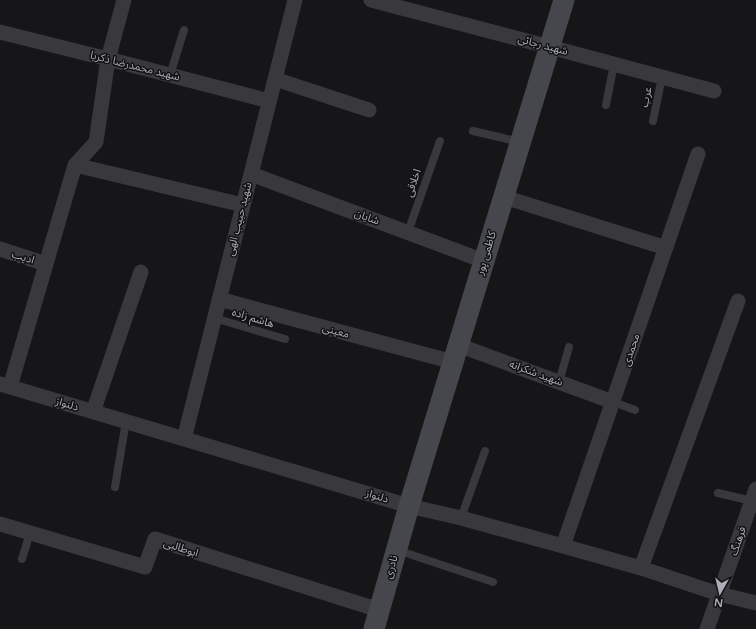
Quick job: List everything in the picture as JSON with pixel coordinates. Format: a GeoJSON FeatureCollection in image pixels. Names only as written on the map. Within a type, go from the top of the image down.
{"type":"FeatureCollection","features":[{"type":"Feature","properties":{"kind":"street"},"geometry":{"type":"LineString","coordinates":[[5,385],[46,264],[75,165],[96,142],[108,59],[124,0]]}},
{"type":"Feature","properties":{"kind":"street","name":"شهید حبیب الهی"},"geometry":{"type":"LineString","coordinates":[[184,439],[295,0]]}},
{"type":"Feature","properties":{"kind":"street","name":"شهید رجائی"},"geometry":{"type":"LineString","coordinates":[[371,0],[714,91]]}},
{"type":"Feature","properties":{"kind":"street","name":"کاظمی پور"},"geometry":{"type":"LineString","coordinates":[[409,506],[564,0]]}},
{"type":"Feature","properties":{"kind":"street","name":"شهید محمدرضا ذکریا"},"geometry":{"type":"LineString","coordinates":[[0,32],[269,101]]}},
{"type":"Feature","properties":{"kind":"street"},"geometry":{"type":"LineString","coordinates":[[275,79],[369,110]]}},
{"type":"Feature","properties":{"kind":"street","name":"محمدی"},"geometry":{"type":"LineString","coordinates":[[563,546],[698,154]]}},
{"type":"Feature","properties":{"kind":"street"},"geometry":{"type":"LineString","coordinates":[[75,165],[243,205]]}},
{"type":"Feature","properties":{"kind":"street","name":"شایان"},"geometry":{"type":"LineString","coordinates":[[251,174],[484,261]]}},
{"type":"Feature","properties":{"kind":"street"},"geometry":{"type":"LineString","coordinates":[[504,197],[666,248]]}},
{"type":"Feature","properties":{"kind":"street","name":"ادیب"},"geometry":{"type":"LineString","coordinates":[[0,249],[46,264]]}},
{"type":"Feature","properties":{"kind":"street"},"geometry":{"type":"LineString","coordinates":[[93,412],[141,272]]}},
{"type":"Feature","properties":{"kind":"street","name":"معینی"},"geometry":{"type":"LineString","coordinates":[[219,299],[456,353]]}},
{"type":"Feature","properties":{"kind":"street"},"geometry":{"type":"LineString","coordinates":[[641,568],[738,301]]}},
{"type":"Feature","properties":{"kind":"street","name":"شهید شکرانه"},"geometry":{"type":"LineString","coordinates":[[456,353],[559,382],[613,402]]}},
{"type":"Feature","properties":{"kind":"street","name":"دلنواز"},"geometry":{"type":"LineString","coordinates":[[5,385],[409,506],[461,518],[563,546],[641,568],[720,594],[756,603]]}},
{"type":"Feature","properties":{"kind":"street","name":"فرهنگ"},"geometry":{"type":"LineString","coordinates":[[720,594],[754,495]]}},
{"type":"Feature","properties":{"kind":"street","name":"نادری"},"geometry":{"type":"LineString","coordinates":[[377,620],[409,506]]}},
{"type":"Feature","properties":{"kind":"street","name":"ابوطالبی"},"geometry":{"type":"LineString","coordinates":[[0,524],[145,567],[155,539],[377,620]]}},
{"type":"Feature","properties":{"kind":"street"},"geometry":{"type":"LineString","coordinates":[[707,629],[720,594]]}},
{"type":"Feature","properties":{"kind":"lane"},"geometry":{"type":"LineString","coordinates":[[170,75],[184,30]]}},
{"type":"Feature","properties":{"kind":"lane"},"geometry":{"type":"LineString","coordinates":[[606,105],[614,64]]}},
{"type":"Feature","properties":{"kind":"lane","name":"عرب"},"geometry":{"type":"LineString","coordinates":[[653,122],[662,77]]}},
{"type":"Feature","properties":{"kind":"lane"},"geometry":{"type":"LineString","coordinates":[[473,131],[520,142]]}},
{"type":"Feature","properties":{"kind":"lane","name":"اخلاقی"},"geometry":{"type":"LineString","coordinates":[[408,232],[440,140]]}},
{"type":"Feature","properties":{"kind":"lane","name":"هاشم زاده"},"geometry":{"type":"LineString","coordinates":[[214,318],[285,339]]}},
{"type":"Feature","properties":{"kind":"lane"},"geometry":{"type":"LineString","coordinates":[[559,382],[569,347]]}},
{"type":"Feature","properties":{"kind":"lane"},"geometry":{"type":"LineString","coordinates":[[613,402],[635,410]]}},
{"type":"Feature","properties":{"kind":"lane"},"geometry":{"type":"LineString","coordinates":[[115,487],[126,421]]}},
{"type":"Feature","properties":{"kind":"lane"},"geometry":{"type":"LineString","coordinates":[[461,518],[485,451]]}},
{"type":"Feature","properties":{"kind":"lane"},"geometry":{"type":"LineString","coordinates":[[718,493],[754,495]]}},
{"type":"Feature","properties":{"kind":"lane"},"geometry":{"type":"LineString","coordinates":[[22,559],[30,533]]}},
{"type":"Feature","properties":{"kind":"lane"},"geometry":{"type":"LineString","coordinates":[[396,550],[494,582]]}}]}
